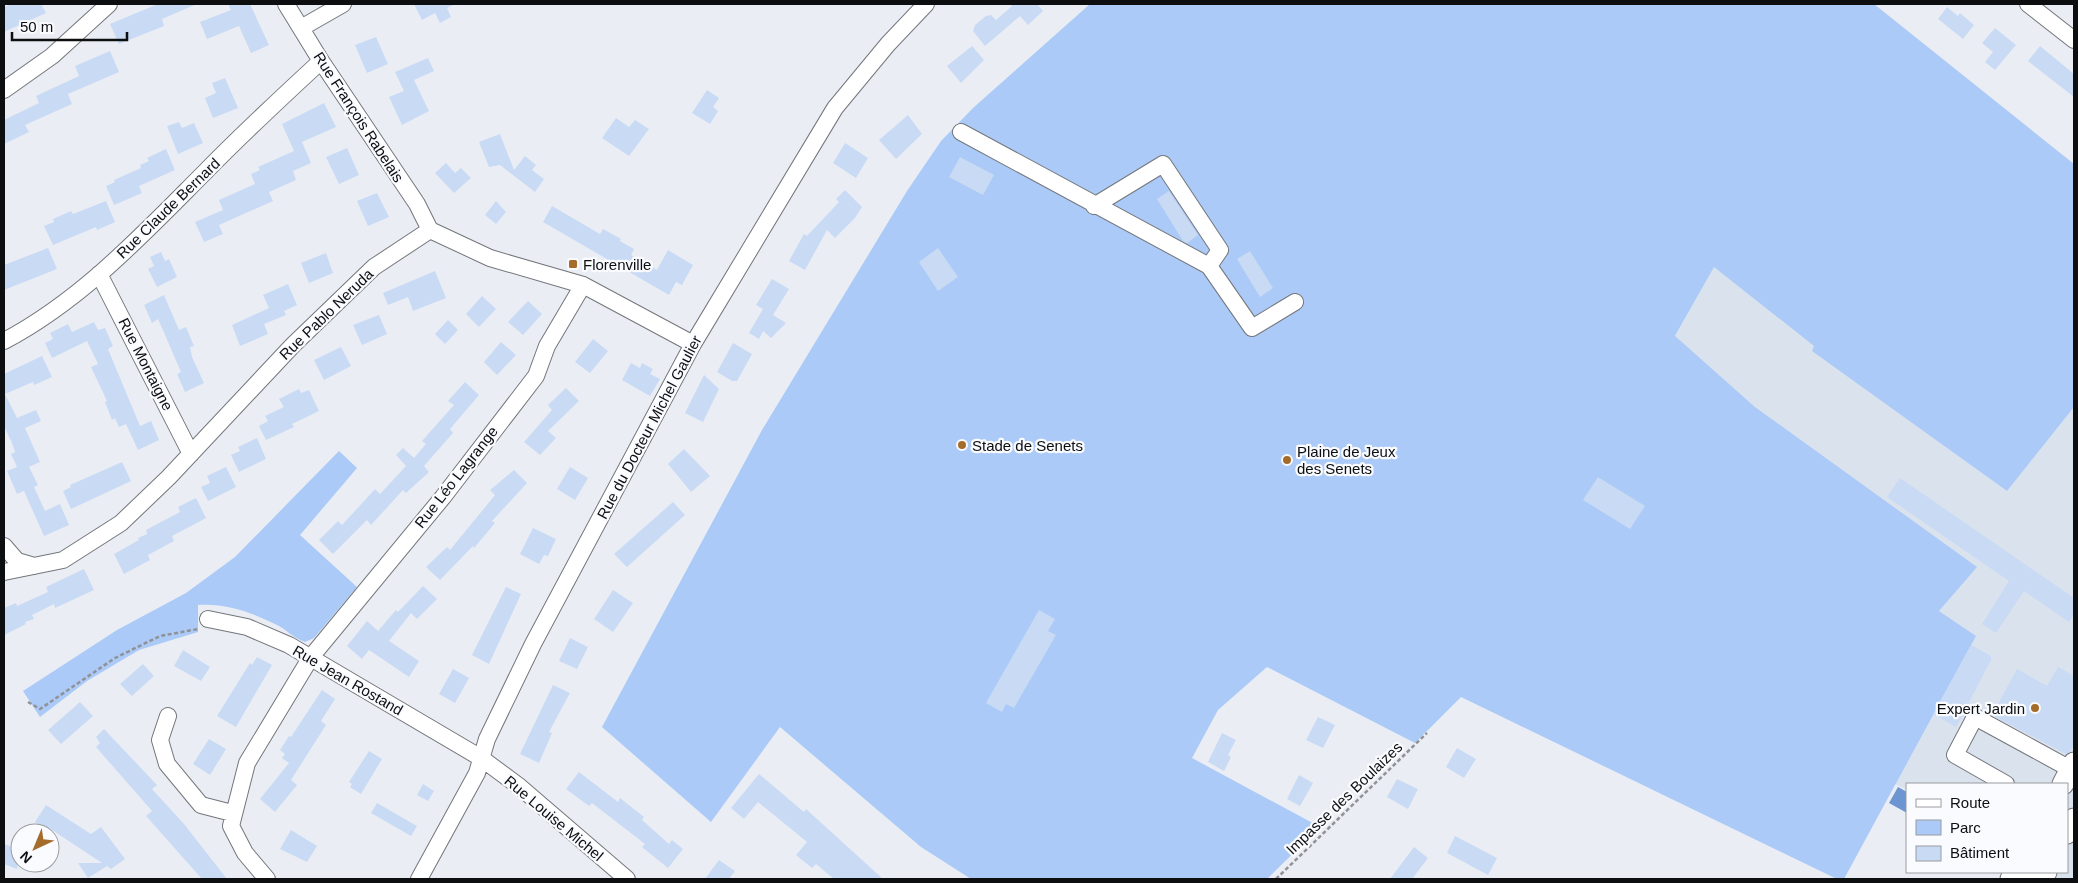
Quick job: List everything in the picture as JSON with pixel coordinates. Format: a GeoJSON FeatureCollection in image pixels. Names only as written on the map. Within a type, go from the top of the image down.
{"type":"FeatureCollection","features":[{"type":"Feature","properties":{"kind":"street"},"geometry":{"type":"LineString","coordinates":[[4,90],[52,56],[109,4]]}},
{"type":"Feature","properties":{"kind":"street","name":"Rue François Rabelais"},"geometry":{"type":"LineString","coordinates":[[286,4],[321,61],[417,204],[430,230]]}},
{"type":"Feature","properties":{"kind":"street"},"geometry":{"type":"LineString","coordinates":[[301,28],[343,4]]}},
{"type":"Feature","properties":{"kind":"street","name":"Rue du Docteur Michel Gaulier"},"geometry":{"type":"LineString","coordinates":[[419,879],[477,773],[487,739],[533,644],[693,344],[835,108],[888,44],[926,4]]}},
{"type":"Feature","properties":{"kind":"street"},"geometry":{"type":"LineString","coordinates":[[2028,4],[2074,40]]}},
{"type":"Feature","properties":{"kind":"street","name":"Rue Claude Bernard"},"geometry":{"type":"LineString","coordinates":[[4,341],[29,328],[100,274],[249,127],[321,61]]}},
{"type":"Feature","properties":{"kind":"street"},"geometry":{"type":"LineString","coordinates":[[961,132],[1094,206],[1209,266],[1252,328],[1295,302]]}},
{"type":"Feature","properties":{"kind":"street"},"geometry":{"type":"LineString","coordinates":[[1094,206],[1163,164],[1220,250],[1209,266]]}},
{"type":"Feature","properties":{"kind":"street"},"geometry":{"type":"LineString","coordinates":[[430,230],[490,258],[583,285],[693,344]]}},
{"type":"Feature","properties":{"kind":"street","name":"Rue Pablo Neruda"},"geometry":{"type":"LineString","coordinates":[[4,572],[63,560],[121,523],[191,454],[293,345],[374,267],[430,230]]}},
{"type":"Feature","properties":{"kind":"street","name":"Rue Montaigne"},"geometry":{"type":"LineString","coordinates":[[100,274],[191,454]]}},
{"type":"Feature","properties":{"kind":"street","name":"Rue Léo Lagrange"},"geometry":{"type":"LineString","coordinates":[[232,813],[237,805],[248,763],[311,657],[443,497],[536,376],[548,346],[583,285]]}},
{"type":"Feature","properties":{"kind":"street"},"geometry":{"type":"LineString","coordinates":[[4,546],[17,560],[36,566]]}},
{"type":"Feature","properties":{"kind":"street","name":"Rue Jean Rostand"},"geometry":{"type":"LineString","coordinates":[[208,619],[247,627],[289,645],[481,758]]}},
{"type":"Feature","properties":{"kind":"street"},"geometry":{"type":"LineString","coordinates":[[168,716],[160,740],[167,764],[202,805],[232,813],[231,826],[245,853],[267,879]]}},
{"type":"Feature","properties":{"kind":"street"},"geometry":{"type":"LineString","coordinates":[[2004,783],[1955,755],[1976,717],[2071,772]]}},
{"type":"Feature","properties":{"kind":"street","name":"Rue Louise Michel"},"geometry":{"type":"LineString","coordinates":[[481,758],[520,787],[626,879]]}},
{"type":"Feature","properties":{"kind":"path"},"geometry":{"type":"LineString","coordinates":[[28,702],[40,709],[115,658],[160,636],[203,628],[208,619]]}},
{"type":"Feature","properties":{"kind":"path","name":"Impasse des Boulaizes"},"geometry":{"type":"LineString","coordinates":[[1276,879],[1427,733]]}},
{"type":"Feature","properties":{"kind":"shaded area"},"geometry":{"type":"Polygon","coordinates":[[[1714,266],[1815,347],[1812,350],[2007,491],[2074,407],[2074,879],[2052,879],[2055,873],[2068,873],[2068,783],[1906,783],[1906,790],[1895,784],[1975,636],[1939,611],[1976,567],[1755,407],[1675,337],[1714,266]]]}},
{"type":"Feature","properties":{"kind":"shaded area"},"geometry":{"type":"Polygon","coordinates":[[[1898,787],[1906,791],[1906,812],[1889,803],[1898,787]]]}},
{"type":"Feature","properties":{"kind":"green space","name":"Plaine de Jeux des Senets"},"geometry":{"type":"Polygon","coordinates":[[[1090,4],[1874,4],[2074,164],[2074,407],[2007,491],[1812,351],[1814,346],[1714,267],[1675,336],[1755,407],[1977,567],[1939,611],[1976,636],[1844,879],[1837,879],[1461,697],[1415,743],[1267,667],[1218,710],[1192,758],[1320,827],[1267,879],[971,879],[921,847],[780,727],[711,822],[602,727],[762,430],[907,191],[941,141],[973,108],[1090,4]]]}},
{"type":"Feature","properties":{"kind":"green space"},"geometry":{"type":"Polygon","coordinates":[[[339,451],[357,468],[300,535],[357,587],[314,638],[305,642],[275,624],[238,609],[218,605],[198,605],[198,632],[139,650],[87,681],[40,717],[23,691],[117,630],[186,593],[235,557],[339,451]]]}},
{"type":"Feature","properties":{"kind":"building"},"geometry":{"type":"Polygon","coordinates":[[[12,4],[41,4],[46,13],[4,32],[4,7],[12,4]]]}},
{"type":"Feature","properties":{"kind":"building"},"geometry":{"type":"Polygon","coordinates":[[[158,4],[197,4],[162,19],[164,26],[119,44],[110,24],[158,4]]]}},
{"type":"Feature","properties":{"kind":"building"},"geometry":{"type":"Polygon","coordinates":[[[228,4],[250,4],[269,45],[251,53],[239,26],[207,39],[200,22],[231,10],[228,4]]]}},
{"type":"Feature","properties":{"kind":"building"},"geometry":{"type":"Polygon","coordinates":[[[414,4],[455,4],[447,8],[451,17],[440,23],[435,13],[422,20],[414,4]]]}},
{"type":"Feature","properties":{"kind":"building"},"geometry":{"type":"Polygon","coordinates":[[[1010,4],[1037,4],[1043,11],[1028,25],[1020,16],[985,46],[973,31],[975,25],[986,16],[991,15],[996,20],[1012,6],[1010,4]]]}},
{"type":"Feature","properties":{"kind":"building"},"geometry":{"type":"Polygon","coordinates":[[[1947,7],[1958,16],[1960,13],[1974,25],[1963,39],[1938,19],[1947,7]]]}},
{"type":"Feature","properties":{"kind":"building"},"geometry":{"type":"Polygon","coordinates":[[[1995,28],[2016,45],[1995,70],[1985,62],[1993,52],[1982,43],[1995,28]]]}},
{"type":"Feature","properties":{"kind":"building"},"geometry":{"type":"Polygon","coordinates":[[[376,37],[388,64],[367,73],[355,45],[376,37]]]}},
{"type":"Feature","properties":{"kind":"building"},"geometry":{"type":"Polygon","coordinates":[[[972,46],[984,60],[961,83],[947,66],[972,46]]]}},
{"type":"Feature","properties":{"kind":"building"},"geometry":{"type":"Polygon","coordinates":[[[2040,46],[2074,74],[2074,97],[2028,61],[2040,46]]]}},
{"type":"Feature","properties":{"kind":"building"},"geometry":{"type":"Polygon","coordinates":[[[110,51],[119,72],[68,94],[72,104],[25,125],[29,132],[4,144],[4,120],[39,103],[36,96],[79,76],[75,66],[110,51]]]}},
{"type":"Feature","properties":{"kind":"building"},"geometry":{"type":"Polygon","coordinates":[[[428,58],[434,71],[414,80],[429,111],[402,125],[389,97],[404,91],[395,72],[428,58]]]}},
{"type":"Feature","properties":{"kind":"building"},"geometry":{"type":"Polygon","coordinates":[[[225,78],[238,108],[213,118],[205,98],[216,93],[212,83],[225,78]]]}},
{"type":"Feature","properties":{"kind":"building"},"geometry":{"type":"Polygon","coordinates":[[[707,90],[719,98],[713,107],[718,111],[710,124],[692,113],[707,90]]]}},
{"type":"Feature","properties":{"kind":"building"},"geometry":{"type":"Polygon","coordinates":[[[324,103],[336,127],[302,142],[311,163],[293,171],[296,180],[269,192],[273,201],[219,225],[223,234],[204,242],[195,222],[223,210],[219,200],[255,184],[251,174],[260,170],[258,167],[294,151],[282,124],[324,103]]]}},
{"type":"Feature","properties":{"kind":"building"},"geometry":{"type":"Polygon","coordinates":[[[908,115],[922,134],[896,159],[879,140],[908,115]]]}},
{"type":"Feature","properties":{"kind":"building"},"geometry":{"type":"Polygon","coordinates":[[[616,118],[629,127],[635,120],[649,129],[629,156],[602,138],[616,118]]]}},
{"type":"Feature","properties":{"kind":"building"},"geometry":{"type":"Polygon","coordinates":[[[179,122],[182,128],[194,123],[203,143],[178,154],[167,126],[179,122]]]}},
{"type":"Feature","properties":{"kind":"building"},"geometry":{"type":"Polygon","coordinates":[[[500,134],[514,170],[525,156],[536,165],[532,170],[544,179],[535,192],[500,165],[489,167],[479,142],[500,134]]]}},
{"type":"Feature","properties":{"kind":"building"},"geometry":{"type":"Polygon","coordinates":[[[845,143],[868,158],[856,178],[833,163],[845,143]]]}},
{"type":"Feature","properties":{"kind":"building"},"geometry":{"type":"Polygon","coordinates":[[[347,148],[359,175],[339,184],[326,157],[347,148]]]}},
{"type":"Feature","properties":{"kind":"building"},"geometry":{"type":"Polygon","coordinates":[[[166,149],[175,170],[139,186],[142,193],[114,205],[106,186],[115,182],[114,180],[141,168],[140,165],[149,161],[147,158],[166,149]]]}},
{"type":"Feature","properties":{"kind":"building"},"geometry":{"type":"Polygon","coordinates":[[[960,157],[994,175],[983,195],[949,177],[960,157]]]}},
{"type":"Feature","properties":{"kind":"building"},"geometry":{"type":"Polygon","coordinates":[[[446,163],[455,173],[461,168],[471,178],[454,193],[435,173],[446,163]]]}},
{"type":"Feature","properties":{"kind":"building"},"geometry":{"type":"Polygon","coordinates":[[[845,190],[862,207],[855,218],[835,238],[827,230],[805,270],[789,261],[804,234],[807,236],[839,202],[836,199],[845,190]]]}},
{"type":"Feature","properties":{"kind":"building"},"geometry":{"type":"Polygon","coordinates":[[[1169,191],[1198,235],[1187,243],[1183,241],[1157,199],[1169,191]]]}},
{"type":"Feature","properties":{"kind":"building"},"geometry":{"type":"Polygon","coordinates":[[[377,193],[389,217],[368,226],[357,201],[377,193]]]}},
{"type":"Feature","properties":{"kind":"building"},"geometry":{"type":"Polygon","coordinates":[[[106,201],[115,222],[97,230],[96,227],[53,245],[44,226],[54,222],[53,219],[71,211],[73,214],[106,201]]]}},
{"type":"Feature","properties":{"kind":"building"},"geometry":{"type":"Polygon","coordinates":[[[496,201],[506,212],[496,224],[485,215],[496,201]]]}},
{"type":"Feature","properties":{"kind":"building"},"geometry":{"type":"Polygon","coordinates":[[[552,206],[600,234],[603,229],[621,239],[620,241],[634,249],[631,255],[657,270],[668,250],[693,265],[682,285],[676,282],[669,295],[543,222],[552,206]]]}},
{"type":"Feature","properties":{"kind":"building"},"geometry":{"type":"Polygon","coordinates":[[[48,248],[57,269],[4,290],[4,265],[48,248]]]}},
{"type":"Feature","properties":{"kind":"building"},"geometry":{"type":"Polygon","coordinates":[[[938,248],[958,277],[938,291],[919,262],[938,248]]]}},
{"type":"Feature","properties":{"kind":"building"},"geometry":{"type":"Polygon","coordinates":[[[1250,251],[1273,288],[1260,297],[1237,259],[1250,251]]]}},
{"type":"Feature","properties":{"kind":"building"},"geometry":{"type":"Polygon","coordinates":[[[161,252],[165,261],[169,259],[177,277],[157,287],[148,269],[154,266],[150,257],[161,252]]]}},
{"type":"Feature","properties":{"kind":"building"},"geometry":{"type":"Polygon","coordinates":[[[326,253],[333,273],[309,283],[301,263],[326,253]]]}},
{"type":"Feature","properties":{"kind":"building"},"geometry":{"type":"Polygon","coordinates":[[[435,271],[446,298],[413,311],[408,297],[388,305],[383,293],[435,271]]]}},
{"type":"Feature","properties":{"kind":"building"},"geometry":{"type":"Polygon","coordinates":[[[772,279],[789,289],[773,315],[786,323],[771,338],[763,331],[759,339],[749,333],[763,309],[756,305],[772,279]]]}},
{"type":"Feature","properties":{"kind":"building"},"geometry":{"type":"Polygon","coordinates":[[[288,284],[297,305],[284,311],[286,315],[264,324],[268,334],[240,346],[232,325],[269,308],[263,295],[288,284]]]}},
{"type":"Feature","properties":{"kind":"building"},"geometry":{"type":"Polygon","coordinates":[[[164,295],[179,330],[186,327],[194,346],[190,347],[192,357],[204,383],[185,392],[177,374],[181,372],[158,319],[152,323],[144,305],[164,295]]]}},
{"type":"Feature","properties":{"kind":"building"},"geometry":{"type":"Polygon","coordinates":[[[482,296],[496,309],[479,327],[466,314],[482,296]]]}},
{"type":"Feature","properties":{"kind":"building"},"geometry":{"type":"Polygon","coordinates":[[[528,301],[542,314],[523,335],[508,322],[528,301]]]}},
{"type":"Feature","properties":{"kind":"building"},"geometry":{"type":"Polygon","coordinates":[[[379,315],[387,334],[362,345],[353,325],[379,315]]]}},
{"type":"Feature","properties":{"kind":"building"},"geometry":{"type":"Polygon","coordinates":[[[448,320],[458,330],[445,344],[435,334],[448,320]]]}},
{"type":"Feature","properties":{"kind":"building"},"geometry":{"type":"Polygon","coordinates":[[[94,322],[98,330],[105,328],[113,346],[108,349],[140,426],[151,421],[159,440],[138,450],[126,424],[119,427],[115,418],[112,420],[105,402],[107,401],[91,367],[98,364],[87,341],[52,358],[45,343],[53,339],[50,333],[68,324],[72,332],[94,322]]]}},
{"type":"Feature","properties":{"kind":"building"},"geometry":{"type":"Polygon","coordinates":[[[593,339],[608,351],[590,373],[575,362],[593,339]]]}},
{"type":"Feature","properties":{"kind":"building"},"geometry":{"type":"Polygon","coordinates":[[[501,342],[516,355],[497,375],[484,362],[501,342]]]}},
{"type":"Feature","properties":{"kind":"building"},"geometry":{"type":"Polygon","coordinates":[[[733,343],[752,354],[737,381],[732,381],[717,372],[733,343]]]}},
{"type":"Feature","properties":{"kind":"building"},"geometry":{"type":"Polygon","coordinates":[[[341,347],[351,366],[324,380],[314,360],[341,347]]]}},
{"type":"Feature","properties":{"kind":"building"},"geometry":{"type":"Polygon","coordinates":[[[42,356],[52,377],[34,385],[33,382],[5,394],[17,418],[36,410],[41,421],[25,428],[40,462],[29,467],[38,485],[34,487],[45,511],[60,504],[69,525],[44,536],[24,491],[17,494],[7,471],[17,467],[11,454],[15,452],[4,426],[4,374],[42,356]]]}},
{"type":"Feature","properties":{"kind":"building"},"geometry":{"type":"Polygon","coordinates":[[[631,363],[640,368],[642,363],[653,369],[650,374],[660,379],[650,396],[622,380],[631,363]]]}},
{"type":"Feature","properties":{"kind":"building"},"geometry":{"type":"Polygon","coordinates":[[[704,375],[719,389],[703,422],[685,413],[704,375]]]}},
{"type":"Feature","properties":{"kind":"building"},"geometry":{"type":"Polygon","coordinates":[[[465,382],[479,395],[450,429],[453,433],[424,466],[429,472],[406,493],[403,490],[371,525],[367,520],[333,554],[319,540],[338,521],[342,525],[375,489],[380,494],[406,466],[396,455],[403,448],[414,458],[426,444],[422,441],[454,405],[448,401],[465,382]]]}},
{"type":"Feature","properties":{"kind":"building"},"geometry":{"type":"Polygon","coordinates":[[[566,388],[579,401],[548,431],[556,438],[540,455],[524,442],[552,410],[548,405],[566,388]]]}},
{"type":"Feature","properties":{"kind":"building"},"geometry":{"type":"Polygon","coordinates":[[[299,389],[301,393],[309,390],[319,411],[292,424],[294,427],[266,440],[259,426],[268,421],[265,416],[284,407],[279,399],[299,389]]]}},
{"type":"Feature","properties":{"kind":"building"},"geometry":{"type":"Polygon","coordinates":[[[257,438],[266,459],[239,472],[231,455],[240,451],[238,447],[257,438]]]}},
{"type":"Feature","properties":{"kind":"building"},"geometry":{"type":"Polygon","coordinates":[[[684,449],[710,476],[691,492],[668,464],[684,449]]]}},
{"type":"Feature","properties":{"kind":"building"},"geometry":{"type":"Polygon","coordinates":[[[122,462],[131,481],[71,509],[63,491],[71,487],[70,485],[122,462]]]}},
{"type":"Feature","properties":{"kind":"building"},"geometry":{"type":"Polygon","coordinates":[[[226,467],[236,487],[208,501],[201,487],[210,483],[207,476],[226,467]]]}},
{"type":"Feature","properties":{"kind":"building"},"geometry":{"type":"Polygon","coordinates":[[[570,467],[588,478],[575,500],[557,489],[570,467]]]}},
{"type":"Feature","properties":{"kind":"building"},"geometry":{"type":"Polygon","coordinates":[[[514,470],[527,483],[492,521],[495,523],[474,548],[473,546],[440,580],[426,567],[447,547],[450,550],[495,495],[490,490],[514,470]]]}},
{"type":"Feature","properties":{"kind":"building"},"geometry":{"type":"Polygon","coordinates":[[[1598,477],[1645,506],[1630,529],[1583,500],[1598,477]]]}},
{"type":"Feature","properties":{"kind":"building"},"geometry":{"type":"Polygon","coordinates":[[[1900,478],[2074,598],[2074,614],[2069,622],[2024,591],[1996,633],[1982,624],[2009,581],[1887,497],[1900,478]]]}},
{"type":"Feature","properties":{"kind":"building"},"geometry":{"type":"Polygon","coordinates":[[[196,498],[206,518],[172,536],[174,541],[148,555],[150,560],[124,574],[114,554],[147,534],[146,530],[180,512],[178,507],[196,498]]]}},
{"type":"Feature","properties":{"kind":"building"},"geometry":{"type":"Polygon","coordinates":[[[673,502],[685,515],[627,567],[614,554],[673,502]]]}},
{"type":"Feature","properties":{"kind":"building"},"geometry":{"type":"Polygon","coordinates":[[[533,528],[556,539],[548,556],[544,555],[539,564],[520,554],[533,528]]]}},
{"type":"Feature","properties":{"kind":"building"},"geometry":{"type":"Polygon","coordinates":[[[84,569],[94,590],[55,608],[54,604],[32,615],[34,619],[25,622],[26,624],[4,635],[4,608],[16,603],[17,606],[48,592],[46,587],[84,569]]]}},
{"type":"Feature","properties":{"kind":"building"},"geometry":{"type":"Polygon","coordinates":[[[423,586],[437,599],[417,619],[411,613],[389,641],[419,661],[409,677],[369,650],[362,659],[347,646],[367,621],[378,631],[396,610],[398,612],[423,586]]]}},
{"type":"Feature","properties":{"kind":"building"},"geometry":{"type":"Polygon","coordinates":[[[506,587],[521,594],[489,664],[472,655],[506,587]]]}},
{"type":"Feature","properties":{"kind":"building"},"geometry":{"type":"Polygon","coordinates":[[[613,590],[633,603],[613,632],[594,619],[613,590]]]}},
{"type":"Feature","properties":{"kind":"building"},"geometry":{"type":"Polygon","coordinates":[[[1039,610],[1055,619],[1048,631],[1056,635],[1014,708],[1006,704],[1002,712],[986,703],[1039,610]]]}},
{"type":"Feature","properties":{"kind":"building"},"geometry":{"type":"Polygon","coordinates":[[[570,638],[588,647],[577,669],[559,661],[570,638]]]}},
{"type":"Feature","properties":{"kind":"building"},"geometry":{"type":"Polygon","coordinates":[[[1971,645],[1991,656],[1991,660],[1956,727],[1933,714],[1971,645]]]}},
{"type":"Feature","properties":{"kind":"building"},"geometry":{"type":"Polygon","coordinates":[[[183,650],[210,667],[201,681],[174,666],[183,650]]]}},
{"type":"Feature","properties":{"kind":"building"},"geometry":{"type":"Polygon","coordinates":[[[257,657],[272,665],[236,727],[217,716],[250,663],[252,665],[257,657]]]}},
{"type":"Feature","properties":{"kind":"building"},"geometry":{"type":"Polygon","coordinates":[[[143,664],[154,676],[132,696],[120,684],[143,664]]]}},
{"type":"Feature","properties":{"kind":"building","name":"Expert Jardin"},"geometry":{"type":"Polygon","coordinates":[[[2058,667],[2074,676],[2074,743],[2070,752],[2066,754],[1992,715],[2017,669],[2047,686],[2058,667]]]}},
{"type":"Feature","properties":{"kind":"building"},"geometry":{"type":"Polygon","coordinates":[[[453,669],[469,678],[455,703],[439,694],[453,669]]]}},
{"type":"Feature","properties":{"kind":"building"},"geometry":{"type":"Polygon","coordinates":[[[553,685],[570,693],[549,732],[552,733],[539,763],[520,754],[553,685]]]}},
{"type":"Feature","properties":{"kind":"building"},"geometry":{"type":"Polygon","coordinates":[[[322,690],[335,699],[321,721],[326,725],[291,780],[297,785],[275,812],[260,799],[289,763],[282,758],[285,754],[280,750],[289,736],[291,737],[322,690]]]}},
{"type":"Feature","properties":{"kind":"building"},"geometry":{"type":"Polygon","coordinates":[[[80,702],[93,716],[61,744],[48,730],[80,702]]]}},
{"type":"Feature","properties":{"kind":"building"},"geometry":{"type":"Polygon","coordinates":[[[1318,717],[1335,725],[1323,748],[1306,740],[1318,717]]]}},
{"type":"Feature","properties":{"kind":"building"},"geometry":{"type":"Polygon","coordinates":[[[104,729],[157,785],[152,789],[184,824],[227,879],[202,879],[146,816],[152,811],[96,747],[100,743],[96,737],[104,729]]]}},
{"type":"Feature","properties":{"kind":"building"},"geometry":{"type":"Polygon","coordinates":[[[1222,733],[1236,740],[1228,755],[1231,757],[1224,771],[1208,762],[1222,733]]]}},
{"type":"Feature","properties":{"kind":"building"},"geometry":{"type":"Polygon","coordinates":[[[209,739],[226,749],[210,775],[193,764],[209,739]]]}},
{"type":"Feature","properties":{"kind":"building"},"geometry":{"type":"Polygon","coordinates":[[[1457,748],[1476,759],[1464,778],[1446,767],[1457,748]]]}},
{"type":"Feature","properties":{"kind":"building"},"geometry":{"type":"Polygon","coordinates":[[[369,751],[382,759],[361,794],[350,787],[352,784],[349,782],[369,751]]]}},
{"type":"Feature","properties":{"kind":"building"},"geometry":{"type":"Polygon","coordinates":[[[579,772],[618,802],[620,798],[644,817],[642,820],[669,844],[672,840],[683,849],[668,868],[642,847],[645,844],[592,803],[589,806],[566,789],[579,772]]]}},
{"type":"Feature","properties":{"kind":"building"},"geometry":{"type":"Polygon","coordinates":[[[759,774],[804,812],[806,809],[883,879],[834,879],[816,864],[812,868],[796,855],[807,842],[758,802],[744,819],[731,808],[759,774]]]}},
{"type":"Feature","properties":{"kind":"building"},"geometry":{"type":"Polygon","coordinates":[[[1299,775],[1313,783],[1300,806],[1287,799],[1299,775]]]}},
{"type":"Feature","properties":{"kind":"building"},"geometry":{"type":"Polygon","coordinates":[[[1397,779],[1418,789],[1408,809],[1387,797],[1397,779]]]}},
{"type":"Feature","properties":{"kind":"building"},"geometry":{"type":"Polygon","coordinates":[[[423,784],[434,791],[428,801],[417,795],[423,784]]]}},
{"type":"Feature","properties":{"kind":"building"},"geometry":{"type":"Polygon","coordinates":[[[377,803],[417,826],[411,836],[371,813],[377,803]]]}},
{"type":"Feature","properties":{"kind":"building"},"geometry":{"type":"Polygon","coordinates":[[[46,805],[91,834],[101,827],[125,859],[111,869],[107,866],[88,878],[78,863],[102,863],[60,835],[60,823],[35,822],[46,805]]]}},
{"type":"Feature","properties":{"kind":"building"},"geometry":{"type":"Polygon","coordinates":[[[291,830],[317,846],[307,862],[280,849],[291,830]]]}},
{"type":"Feature","properties":{"kind":"building"},"geometry":{"type":"Polygon","coordinates":[[[1455,836],[1497,858],[1488,875],[1447,853],[1455,836]]]}},
{"type":"Feature","properties":{"kind":"building"},"geometry":{"type":"Polygon","coordinates":[[[4,844],[10,846],[10,866],[4,864],[4,844]]]}},
{"type":"Feature","properties":{"kind":"building"},"geometry":{"type":"Polygon","coordinates":[[[1414,847],[1428,858],[1412,879],[1390,879],[1414,847]]]}},
{"type":"Feature","properties":{"kind":"building"},"geometry":{"type":"Polygon","coordinates":[[[719,860],[735,871],[729,879],[705,879],[719,860]]]}},
{"type":"Feature","properties":{"kind":"place","name":"Florenville"},"geometry":{"type":"Point","coordinates":[573,264]}},
{"type":"Feature","properties":{"kind":"place","name":"Stade de Senets"},"geometry":{"type":"Point","coordinates":[962,445]}},
{"type":"Feature","properties":{"kind":"place","name":"Plaine de Jeux des Senets"},"geometry":{"type":"Point","coordinates":[1287,460]}},
{"type":"Feature","properties":{"kind":"place","name":"Expert Jardin"},"geometry":{"type":"Point","coordinates":[2035,708]}}]}
